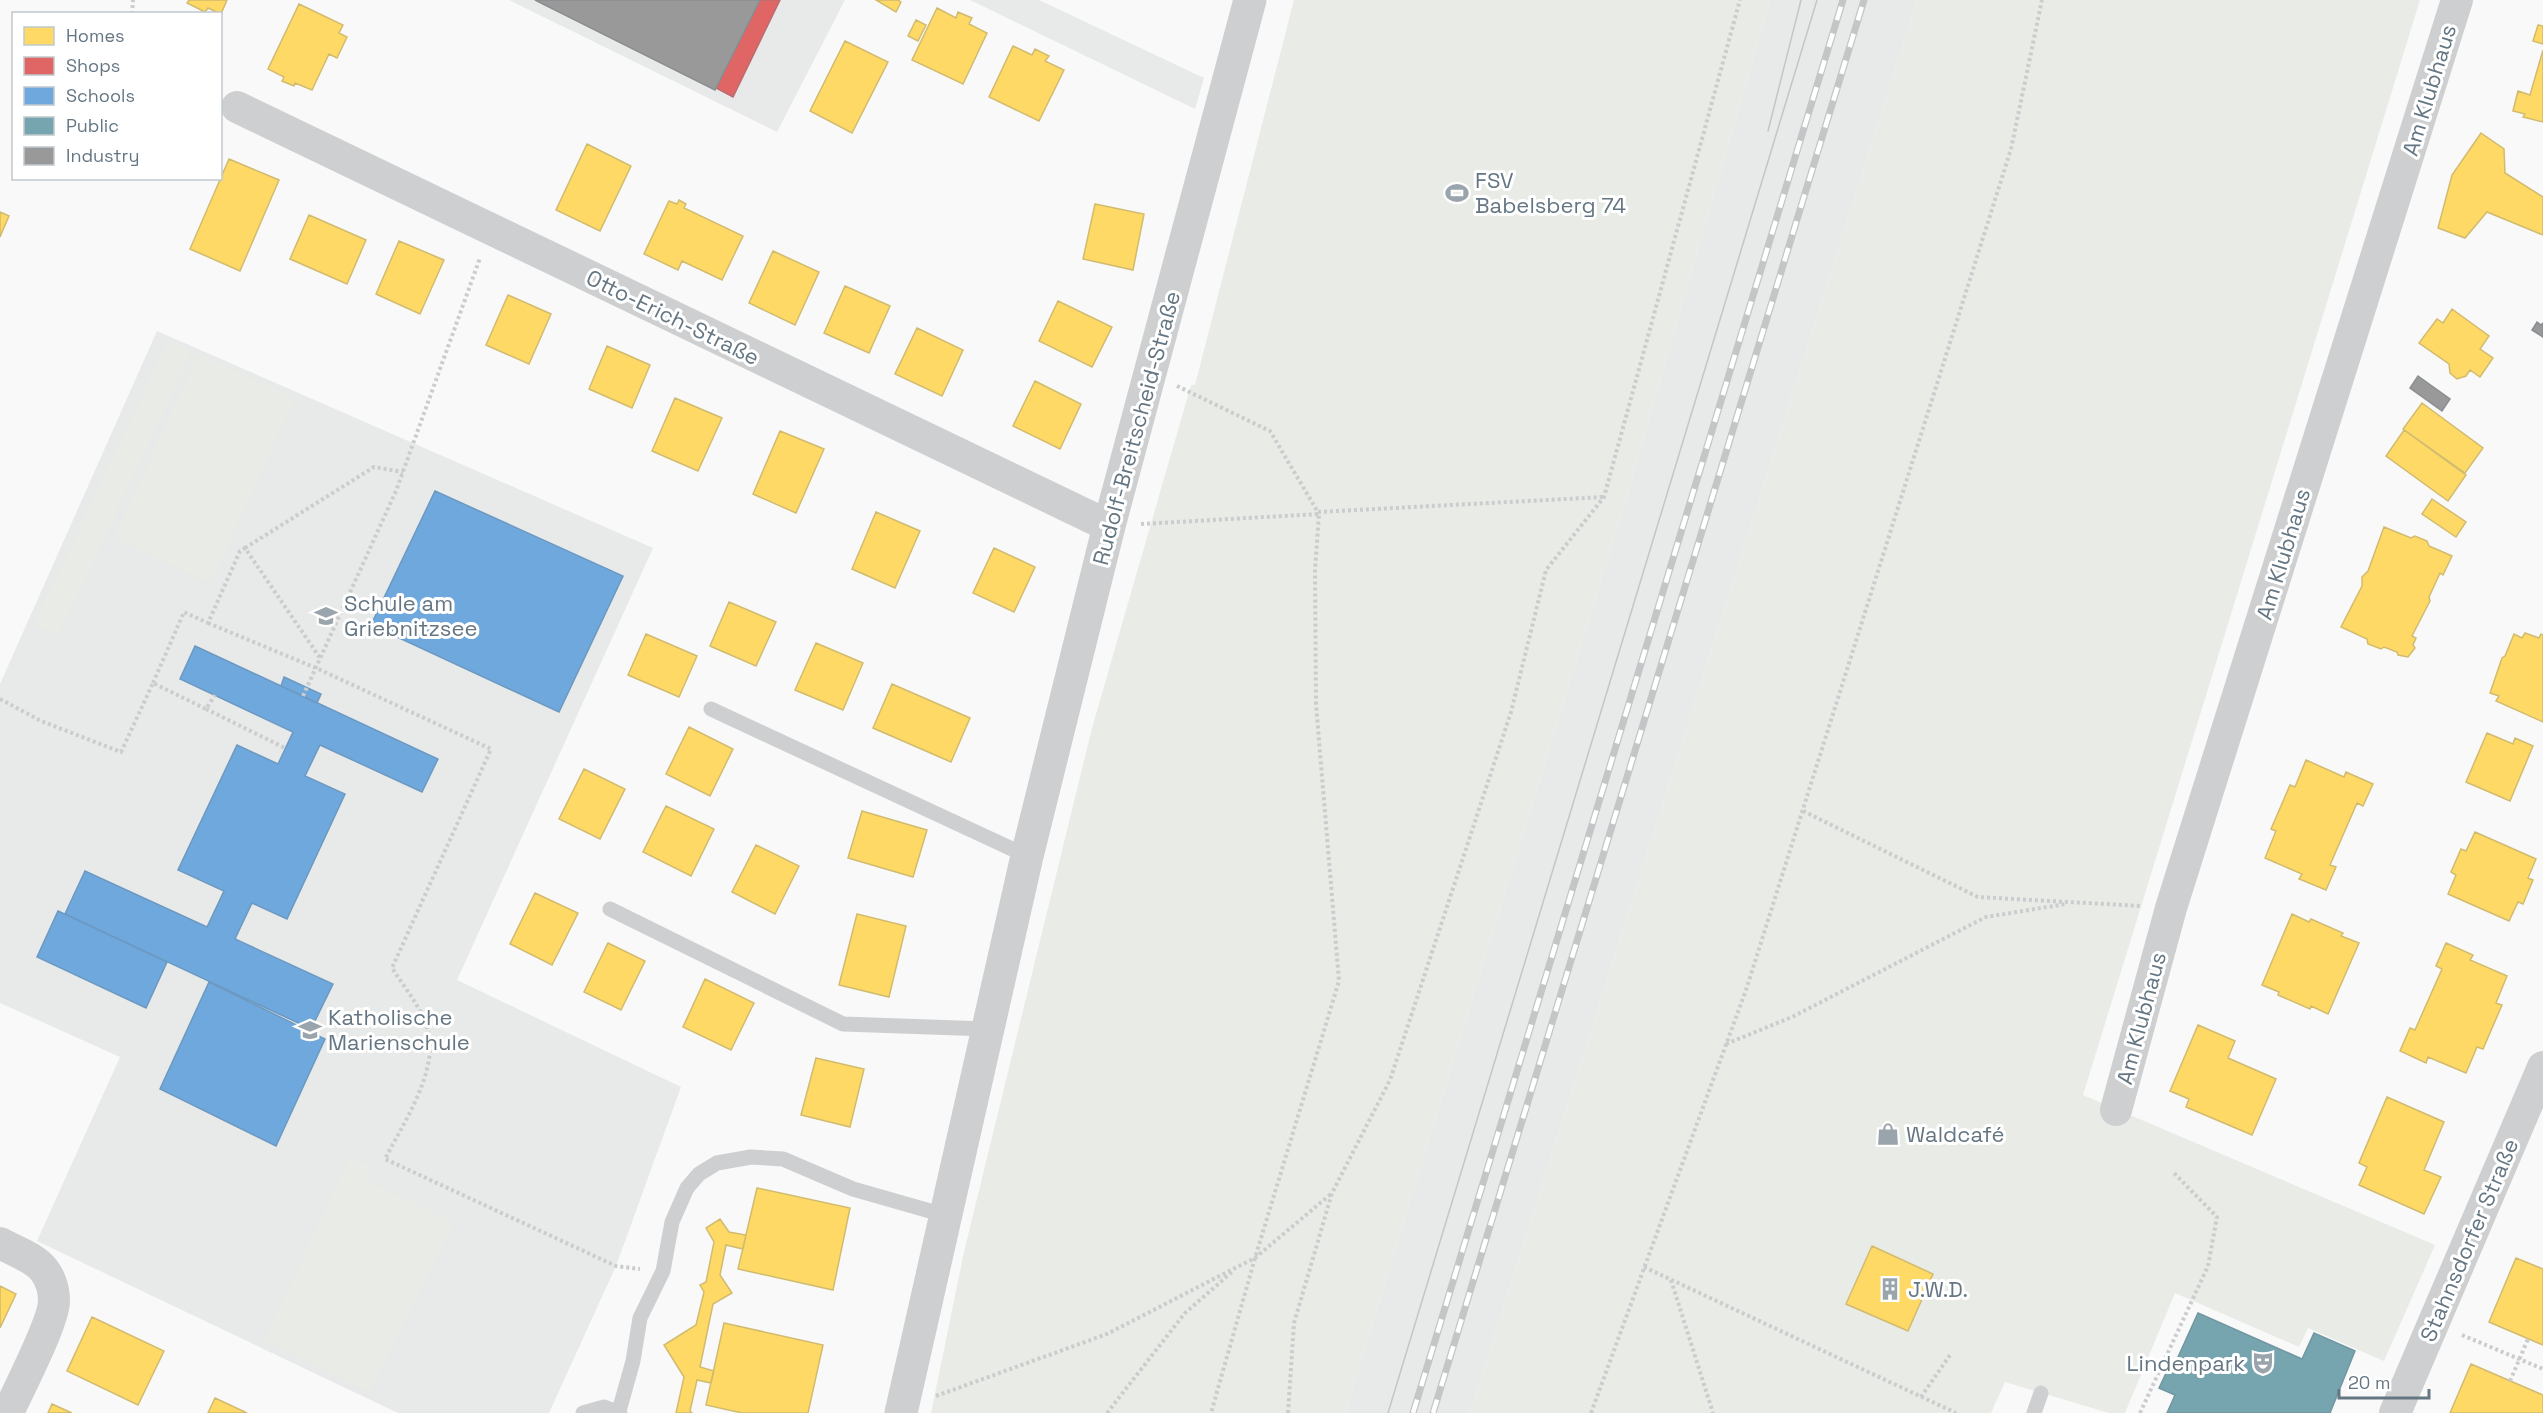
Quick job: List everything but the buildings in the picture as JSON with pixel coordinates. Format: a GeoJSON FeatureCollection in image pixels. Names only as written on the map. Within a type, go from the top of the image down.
{"type":"FeatureCollection","features":[{"type":"Feature","properties":{"kind":"street","name":"Rudolf-Breitscheid-Straße"},"geometry":{"type":"LineString","coordinates":[[901,1411],[1027,856],[1109,526],[1250,0]]}},
{"type":"Feature","properties":{"kind":"street","name":"Am Klubhaus"},"geometry":{"type":"LineString","coordinates":[[2116,1110],[2171,908],[2457,0]]}},
{"type":"Feature","properties":{"kind":"street","name":"Otto-Erich-Straße"},"geometry":{"type":"LineString","coordinates":[[237,107],[1109,526]]}},
{"type":"Feature","properties":{"kind":"street","name":"Stahnsdorfer Straße"},"geometry":{"type":"LineString","coordinates":[[2395,1413],[2543,1067]]}},
{"type":"Feature","properties":{"kind":"street"},"geometry":{"type":"LineString","coordinates":[[0,1244],[33,1260],[43,1268],[50,1280],[54,1301],[49,1322],[8,1413]]}},
{"type":"Feature","properties":{"kind":"lane"},"geometry":{"type":"LineString","coordinates":[[711,709],[1027,856]]}},
{"type":"Feature","properties":{"kind":"lane"},"geometry":{"type":"LineString","coordinates":[[610,909],[843,1024],[987,1029]]}},
{"type":"Feature","properties":{"kind":"lane"},"geometry":{"type":"LineString","coordinates":[[583,1413],[604,1407],[619,1412],[633,1361],[640,1318],[663,1271],[672,1222],[687,1188],[699,1174],[717,1163],[751,1157],[783,1159],[853,1189],[944,1215]]}},
{"type":"Feature","properties":{"kind":"lane"},"geometry":{"type":"LineString","coordinates":[[2034,1413],[2042,1393]]}},
{"type":"Feature","properties":{"kind":"path"},"geometry":{"type":"LineString","coordinates":[[1288,1413],[1294,1323],[1332,1193],[1390,1080],[1511,712],[1546,570],[1604,497],[1740,0]]}},
{"type":"Feature","properties":{"kind":"path"},"geometry":{"type":"LineString","coordinates":[[1591,1413],[1746,990],[2011,149],[2042,0]]}},
{"type":"Feature","properties":{"kind":"path"},"geometry":{"type":"LineString","coordinates":[[303,696],[403,472],[490,230]]}},
{"type":"Feature","properties":{"kind":"path"},"geometry":{"type":"LineString","coordinates":[[1150,373],[1270,430],[1319,514],[1315,570],[1316,704],[1339,981],[1255,1258],[1211,1413]]}},
{"type":"Feature","properties":{"kind":"path"},"geometry":{"type":"LineString","coordinates":[[208,622],[240,551],[374,467],[403,472]]}},
{"type":"Feature","properties":{"kind":"path"},"geometry":{"type":"LineString","coordinates":[[1109,526],[1604,497]]}},
{"type":"Feature","properties":{"kind":"path"},"geometry":{"type":"LineString","coordinates":[[245,548],[320,658]]}},
{"type":"Feature","properties":{"kind":"path"},"geometry":{"type":"LineString","coordinates":[[0,699],[41,721],[121,752],[184,612],[316,668],[491,749],[392,968],[421,1013],[430,1042],[425,1081],[385,1159],[616,1266],[663,1271]]}},
{"type":"Feature","properties":{"kind":"path"},"geometry":{"type":"LineString","coordinates":[[153,682],[285,748]]}},
{"type":"Feature","properties":{"kind":"path"},"geometry":{"type":"LineString","coordinates":[[206,709],[215,696]]}},
{"type":"Feature","properties":{"kind":"path"},"geometry":{"type":"LineString","coordinates":[[1802,810],[1978,897],[2171,908]]}},
{"type":"Feature","properties":{"kind":"path"},"geometry":{"type":"LineString","coordinates":[[1726,1045],[1792,1017],[1986,917],[2074,902]]}},
{"type":"Feature","properties":{"kind":"path"},"geometry":{"type":"LineString","coordinates":[[2140,1413],[2208,1266],[2217,1217],[2173,1172]]}},
{"type":"Feature","properties":{"kind":"path"},"geometry":{"type":"LineString","coordinates":[[901,1411],[1107,1334],[1255,1258],[1332,1193]]}},
{"type":"Feature","properties":{"kind":"path"},"geometry":{"type":"LineString","coordinates":[[1107,1413],[1185,1314],[1237,1267]]}},
{"type":"Feature","properties":{"kind":"path"},"geometry":{"type":"LineString","coordinates":[[1644,1267],[1956,1413]]}},
{"type":"Feature","properties":{"kind":"path"},"geometry":{"type":"LineString","coordinates":[[1671,1280],[1713,1413]]}},
{"type":"Feature","properties":{"kind":"path"},"geometry":{"type":"LineString","coordinates":[[2433,1323],[2543,1369]]}},
{"type":"Feature","properties":{"kind":"path"},"geometry":{"type":"LineString","coordinates":[[2510,1381],[2528,1339]]}},
{"type":"Feature","properties":{"kind":"path"},"geometry":{"type":"LineString","coordinates":[[1921,1397],[1950,1355]]}},
{"type":"Feature","properties":{"kind":"shaded area"},"geometry":{"type":"Polygon","coordinates":[[[509,0],[845,0],[777,132],[509,0]]]}},
{"type":"Feature","properties":{"kind":"shaded area"},"geometry":{"type":"Polygon","coordinates":[[[970,0],[1039,0],[1204,78],[1195,109],[970,0]]]}},
{"type":"Feature","properties":{"kind":"shaded area"},"geometry":{"type":"Polygon","coordinates":[[[1294,0],[1770,0],[1626,499],[1345,1413],[931,1413],[964,1252],[1092,728],[1191,385],[1195,385],[1294,0]]]}},
{"type":"Feature","properties":{"kind":"shaded area"},"geometry":{"type":"Polygon","coordinates":[[[1770,0],[1917,0],[1470,1413],[1345,1413],[1626,499],[1770,0]]]}},
{"type":"Feature","properties":{"kind":"shaded area"},"geometry":{"type":"Polygon","coordinates":[[[1917,0],[2420,0],[2083,1095],[2435,1245],[2384,1361],[2308,1328],[2299,1347],[2175,1293],[2125,1413],[2109,1413],[2005,1382],[1991,1413],[1470,1413],[1917,0]]]}},
{"type":"Feature","properties":{"kind":"shaded area"},"geometry":{"type":"Polygon","coordinates":[[[157,331],[653,548],[457,980],[681,1087],[616,1266],[549,1413],[398,1413],[37,1241],[120,1057],[0,1003],[0,684],[157,331]]]}},
{"type":"Feature","properties":{"kind":"shaded area"},"geometry":{"type":"Polygon","coordinates":[[[168,340],[192,351],[58,636],[34,625],[168,340]]]}},
{"type":"Feature","properties":{"kind":"shaded area"},"geometry":{"type":"Polygon","coordinates":[[[198,354],[295,398],[211,583],[114,539],[198,354]]]}},
{"type":"Feature","properties":{"kind":"shaded area"},"geometry":{"type":"Polygon","coordinates":[[[350,1157],[369,1166],[364,1179],[454,1223],[369,1392],[264,1341],[350,1157]]]}},
{"type":"Feature","properties":{"kind":"tram line"},"geometry":{"type":"LineString","coordinates":[[1768,131],[1801,0]]}},
{"type":"Feature","properties":{"kind":"tram line"},"geometry":{"type":"LineString","coordinates":[[1388,1413],[1817,0]]}},
{"type":"Feature","properties":{"kind":"railway"},"geometry":{"type":"LineString","coordinates":[[1413,1413],[1843,0]]}},
{"type":"Feature","properties":{"kind":"railway"},"geometry":{"type":"LineString","coordinates":[[1433,1413],[1864,0]]}},
{"type":"Feature","properties":{"kind":"place","name":"FSV Babelsberg 74"},"geometry":{"type":"Point","coordinates":[1457,193]}},
{"type":"Feature","properties":{"kind":"place","name":"Schule am Griebnitzsee"},"geometry":{"type":"Point","coordinates":[326,616]}},
{"type":"Feature","properties":{"kind":"place","name":"Katholische Marienschule"},"geometry":{"type":"Point","coordinates":[310,1030]}},
{"type":"Feature","properties":{"kind":"place","name":"Waldcafé"},"geometry":{"type":"Point","coordinates":[1888,1134]}},
{"type":"Feature","properties":{"kind":"place","name":"J.W.D."},"geometry":{"type":"Point","coordinates":[1890,1289]}},
{"type":"Feature","properties":{"kind":"place","name":"Lindenpark"},"geometry":{"type":"Point","coordinates":[2263,1363]}}]}
